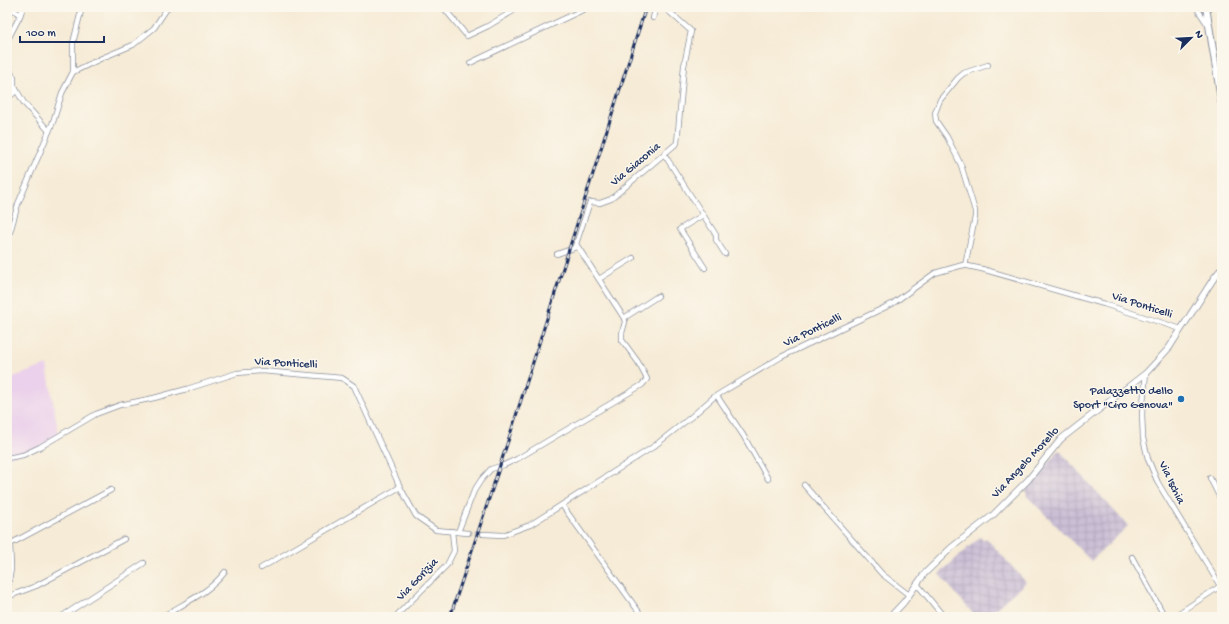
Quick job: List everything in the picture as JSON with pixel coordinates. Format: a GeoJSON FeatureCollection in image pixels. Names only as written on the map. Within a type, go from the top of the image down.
{"type":"FeatureCollection","features":[{"type":"Feature","properties":{"kind":"main road"},"geometry":{"type":"LineString","coordinates":[[1206,7],[1222,105]]}},
{"type":"Feature","properties":{"kind":"street"},"geometry":{"type":"LineString","coordinates":[[10,7],[20,16]]}},
{"type":"Feature","properties":{"kind":"street"},"geometry":{"type":"LineString","coordinates":[[7,41],[23,7]]}},
{"type":"Feature","properties":{"kind":"street"},"geometry":{"type":"LineString","coordinates":[[7,252],[9,236],[18,204],[49,131],[62,93],[74,72],[73,43],[82,7]]}},
{"type":"Feature","properties":{"kind":"street"},"geometry":{"type":"LineString","coordinates":[[74,72],[133,45],[154,28],[168,7]]}},
{"type":"Feature","properties":{"kind":"street"},"geometry":{"type":"LineString","coordinates":[[443,7],[467,36],[488,26],[520,7]]}},
{"type":"Feature","properties":{"kind":"street"},"geometry":{"type":"LineString","coordinates":[[470,62],[589,7]]}},
{"type":"Feature","properties":{"kind":"street"},"geometry":{"type":"LineString","coordinates":[[653,18],[656,7]]}},
{"type":"Feature","properties":{"kind":"street","name":"Via Giaconia"},"geometry":{"type":"LineString","coordinates":[[576,244],[590,202],[600,202],[611,198],[678,141],[683,73],[691,33],[690,30],[664,7]]}},
{"type":"Feature","properties":{"kind":"street"},"geometry":{"type":"LineString","coordinates":[[1196,7],[1210,28]]}},
{"type":"Feature","properties":{"kind":"street"},"geometry":{"type":"LineString","coordinates":[[965,266],[975,217],[974,210],[961,165],[947,137],[936,122],[935,113],[940,100],[958,78],[964,73],[988,65]]}},
{"type":"Feature","properties":{"kind":"street"},"geometry":{"type":"LineString","coordinates":[[7,66],[14,78],[14,86],[24,103],[49,131]]}},
{"type":"Feature","properties":{"kind":"street"},"geometry":{"type":"LineString","coordinates":[[7,99],[16,90]]}},
{"type":"Feature","properties":{"kind":"street"},"geometry":{"type":"LineString","coordinates":[[664,154],[716,235],[716,240],[725,254]]}},
{"type":"Feature","properties":{"kind":"street"},"geometry":{"type":"LineString","coordinates":[[703,214],[680,229],[705,268]]}},
{"type":"Feature","properties":{"kind":"street"},"geometry":{"type":"LineString","coordinates":[[458,532],[474,491],[491,469],[517,459],[646,381],[645,373],[622,340],[625,322],[624,318],[576,244],[574,248],[557,254]]}},
{"type":"Feature","properties":{"kind":"street"},"geometry":{"type":"LineString","coordinates":[[599,279],[633,258]]}},
{"type":"Feature","properties":{"kind":"street","name":"Via Ponticelli"},"geometry":{"type":"LineString","coordinates":[[483,534],[503,535],[530,526],[653,447],[717,396],[781,358],[892,304],[935,273],[965,266],[982,268],[1104,304],[1181,329]]}},
{"type":"Feature","properties":{"kind":"street","name":"Via Angelo Morello"},"geometry":{"type":"LineString","coordinates":[[890,617],[909,595],[924,573],[951,548],[993,515],[1028,480],[1061,440],[1146,373],[1169,348],[1222,268]]}},
{"type":"Feature","properties":{"kind":"street"},"geometry":{"type":"LineString","coordinates":[[624,318],[658,296]]}},
{"type":"Feature","properties":{"kind":"street","name":"Via Ponticelli"},"geometry":{"type":"LineString","coordinates":[[7,458],[23,455],[40,447],[96,414],[120,405],[187,389],[237,373],[269,372],[342,378],[354,386],[400,487],[416,516],[436,530],[468,533]]}},
{"type":"Feature","properties":{"kind":"street","name":"Via Ischia"},"geometry":{"type":"LineString","coordinates":[[1146,373],[1142,414],[1143,438],[1148,459],[1158,483],[1221,587]]}},
{"type":"Feature","properties":{"kind":"street"},"geometry":{"type":"LineString","coordinates":[[717,396],[743,435],[768,479]]}},
{"type":"Feature","properties":{"kind":"street"},"geometry":{"type":"LineString","coordinates":[[1210,478],[1222,502]]}},
{"type":"Feature","properties":{"kind":"street"},"geometry":{"type":"LineString","coordinates":[[804,485],[882,574],[909,595]]}},
{"type":"Feature","properties":{"kind":"street"},"geometry":{"type":"LineString","coordinates":[[261,568],[400,487]]}},
{"type":"Feature","properties":{"kind":"street"},"geometry":{"type":"LineString","coordinates":[[9,545],[111,490]]}},
{"type":"Feature","properties":{"kind":"street"},"geometry":{"type":"LineString","coordinates":[[562,505],[639,612]]}},
{"type":"Feature","properties":{"kind":"street"},"geometry":{"type":"LineString","coordinates":[[7,526],[11,569],[7,592]]}},
{"type":"Feature","properties":{"kind":"street","name":"Via Gorizia"},"geometry":{"type":"LineString","coordinates":[[395,617],[447,564],[454,551],[452,531]]}},
{"type":"Feature","properties":{"kind":"street"},"geometry":{"type":"LineString","coordinates":[[7,597],[36,586],[124,539]]}},
{"type":"Feature","properties":{"kind":"street"},"geometry":{"type":"LineString","coordinates":[[1132,557],[1165,617]]}},
{"type":"Feature","properties":{"kind":"street"},"geometry":{"type":"LineString","coordinates":[[61,617],[144,563]]}},
{"type":"Feature","properties":{"kind":"street"},"geometry":{"type":"LineString","coordinates":[[162,617],[207,590],[217,582],[225,572]]}},
{"type":"Feature","properties":{"kind":"street"},"geometry":{"type":"LineString","coordinates":[[917,584],[944,617]]}},
{"type":"Feature","properties":{"kind":"street"},"geometry":{"type":"LineString","coordinates":[[1174,617],[1221,587]]}},
{"type":"Feature","properties":{"kind":"shaded area"},"geometry":{"type":"Polygon","coordinates":[[[47,365],[59,437],[40,447],[7,458],[7,379],[47,365]]]}},
{"type":"Feature","properties":{"kind":"shaded area"},"geometry":{"type":"Polygon","coordinates":[[[1059,450],[1128,526],[1091,561],[1027,496],[1026,490],[1059,450]]]}},
{"type":"Feature","properties":{"kind":"shaded area"},"geometry":{"type":"Polygon","coordinates":[[[980,537],[983,540],[986,538],[1026,582],[986,617],[976,617],[939,574],[980,537]]]}},
{"type":"Feature","properties":{"kind":"tunnel"},"geometry":{"type":"LineString","coordinates":[[468,533],[483,534]]}},
{"type":"Feature","properties":{"kind":"railway"},"geometry":{"type":"LineString","coordinates":[[450,617],[508,441],[646,7]]}},
{"type":"Feature","properties":{"kind":"place","name":"Palazzetto dello Sport \"Ciro Genova\""},"geometry":{"type":"Point","coordinates":[1181,399]}}]}
